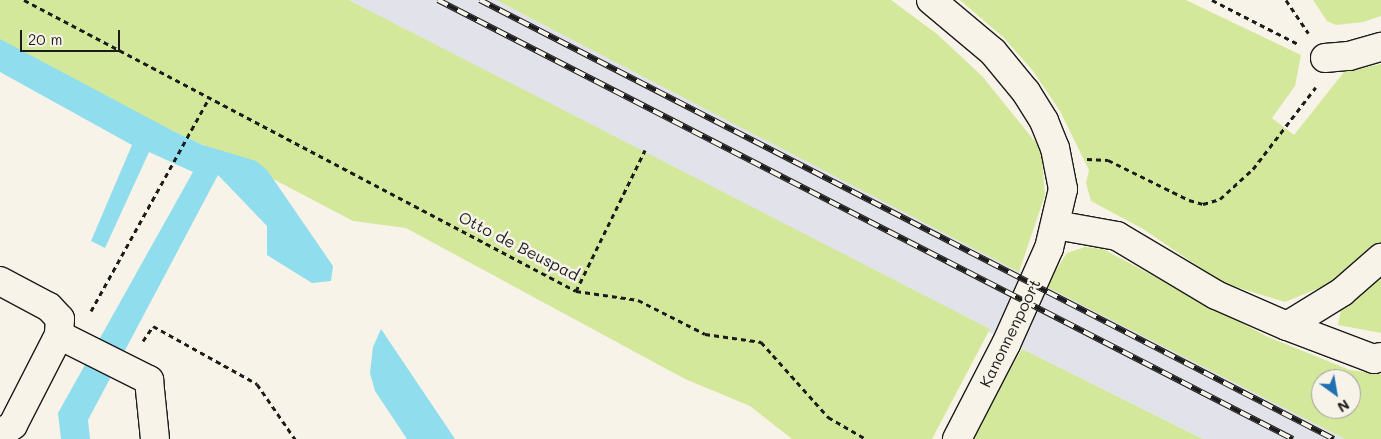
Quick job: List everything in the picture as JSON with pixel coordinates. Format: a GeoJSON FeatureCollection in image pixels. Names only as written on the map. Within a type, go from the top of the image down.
{"type":"FeatureCollection","features":[{"type":"Feature","properties":{"kind":"street","name":"Kanonnenpoort"},"geometry":{"type":"LineString","coordinates":[[931,0],[993,52],[1026,92],[1044,121],[1061,166],[1063,189],[1056,225],[1049,248],[1006,344],[957,439]]}},
{"type":"Feature","properties":{"kind":"street"},"geometry":{"type":"LineString","coordinates":[[1325,58],[1349,56],[1381,47]]}},
{"type":"Feature","properties":{"kind":"street"},"geometry":{"type":"LineString","coordinates":[[1056,225],[1118,236],[1216,295],[1287,326],[1374,358],[1381,357]]}},
{"type":"Feature","properties":{"kind":"street"},"geometry":{"type":"LineString","coordinates":[[1287,326],[1342,292],[1381,258]]}},
{"type":"Feature","properties":{"kind":"street"},"geometry":{"type":"LineString","coordinates":[[0,281],[49,307],[67,334],[124,369],[149,380],[155,439]]}},
{"type":"Feature","properties":{"kind":"street"},"geometry":{"type":"LineString","coordinates":[[0,434],[12,425],[67,334]]}},
{"type":"Feature","properties":{"kind":"path","name":"Otto de Beuspad"},"geometry":{"type":"LineString","coordinates":[[24,0],[208,100],[576,291],[638,300],[706,334],[761,342],[828,418],[866,439]]}},
{"type":"Feature","properties":{"kind":"path"},"geometry":{"type":"LineString","coordinates":[[1212,0],[1325,58]]}},
{"type":"Feature","properties":{"kind":"path"},"geometry":{"type":"LineString","coordinates":[[1061,166],[1086,158],[1108,160],[1189,200],[1203,204],[1220,200],[1254,170],[1327,74],[1325,58],[1286,0]]}},
{"type":"Feature","properties":{"kind":"path"},"geometry":{"type":"LineString","coordinates":[[67,334],[89,314],[208,100]]}},
{"type":"Feature","properties":{"kind":"path"},"geometry":{"type":"LineString","coordinates":[[576,291],[645,150]]}},
{"type":"Feature","properties":{"kind":"path"},"geometry":{"type":"LineString","coordinates":[[124,369],[153,326],[257,384],[295,439]]}},
{"type":"Feature","properties":{"kind":"shaded area"},"geometry":{"type":"Polygon","coordinates":[[[349,0],[496,0],[1345,439],[1203,439],[1022,349],[349,0]]]}},
{"type":"Feature","properties":{"kind":"green space"},"geometry":{"type":"Polygon","coordinates":[[[0,0],[349,0],[990,329],[932,439],[792,439],[750,406],[685,379],[406,228],[353,221],[239,161],[111,103],[0,45],[0,0]]]}},
{"type":"Feature","properties":{"kind":"green space"},"geometry":{"type":"Polygon","coordinates":[[[496,0],[891,0],[937,34],[982,76],[1041,149],[1045,195],[1019,272],[496,0]]]}},
{"type":"Feature","properties":{"kind":"green space"},"geometry":{"type":"Polygon","coordinates":[[[960,0],[1186,0],[1301,55],[1295,86],[1272,118],[1294,135],[1344,72],[1381,64],[1381,250],[1341,279],[1285,302],[1223,283],[1143,229],[1091,201],[1086,183],[1089,170],[1060,111],[1033,71],[1004,38],[960,0]]]}},
{"type":"Feature","properties":{"kind":"green space"},"geometry":{"type":"Polygon","coordinates":[[[1313,0],[1381,0],[1381,16],[1363,22],[1336,25],[1327,21],[1313,0]]]}},
{"type":"Feature","properties":{"kind":"green space"},"geometry":{"type":"Polygon","coordinates":[[[1085,247],[1103,249],[1268,337],[1348,369],[1311,369],[1311,419],[1361,419],[1361,371],[1381,374],[1381,439],[1345,439],[1045,286],[1067,253],[1085,247]]]}},
{"type":"Feature","properties":{"kind":"green space"},"geometry":{"type":"Polygon","coordinates":[[[1381,275],[1381,333],[1338,325],[1342,304],[1381,275]]]}},
{"type":"Feature","properties":{"kind":"green space"},"geometry":{"type":"Polygon","coordinates":[[[1022,349],[1203,439],[968,439],[1022,349]]]}},
{"type":"Feature","properties":{"kind":"water"},"geometry":{"type":"Polygon","coordinates":[[[0,39],[173,131],[203,145],[256,161],[267,170],[333,266],[331,281],[312,283],[267,255],[267,226],[218,175],[88,420],[90,439],[61,439],[58,413],[193,172],[149,152],[105,248],[91,241],[132,145],[0,72],[0,39]]]}},
{"type":"Feature","properties":{"kind":"water"},"geometry":{"type":"Polygon","coordinates":[[[381,329],[455,439],[407,439],[375,391],[370,373],[373,347],[381,329]]]}},
{"type":"Feature","properties":{"kind":"railway"},"geometry":{"type":"LineString","coordinates":[[438,0],[1293,439]]}},
{"type":"Feature","properties":{"kind":"railway"},"geometry":{"type":"LineString","coordinates":[[480,0],[1334,439]]}}]}
